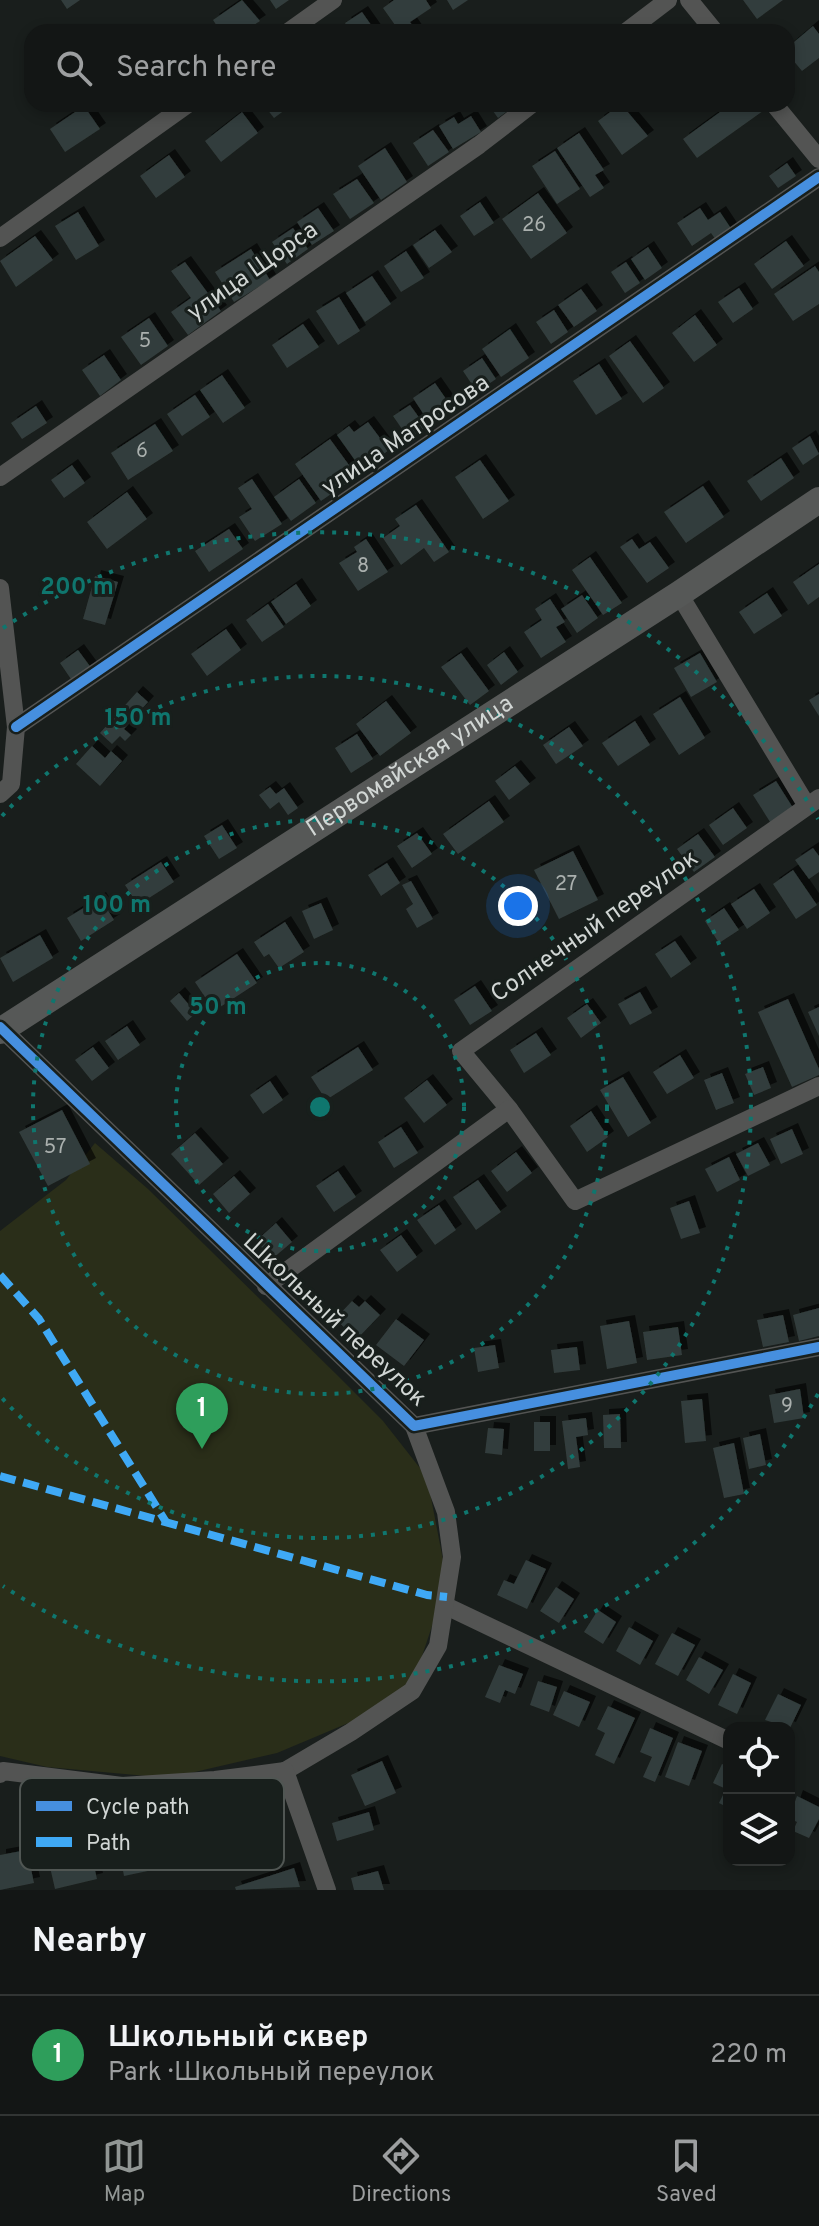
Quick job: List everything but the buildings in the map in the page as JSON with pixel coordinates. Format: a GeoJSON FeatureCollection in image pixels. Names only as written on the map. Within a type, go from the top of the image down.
{"type":"FeatureCollection","features":[{"type":"Feature","properties":{"kind":"main road","name":"Первомайская улица"},"geometry":{"type":"LineString","coordinates":[[0,1029],[679,594],[819,500]]}},
{"type":"Feature","properties":{"kind":"street"},"geometry":{"type":"LineString","coordinates":[[299,24],[333,0]]}},
{"type":"Feature","properties":{"kind":"street"},"geometry":{"type":"LineString","coordinates":[[636,24],[668,0]]}},
{"type":"Feature","properties":{"kind":"street"},"geometry":{"type":"LineString","coordinates":[[689,0],[708,24]]}},
{"type":"Feature","properties":{"kind":"street"},"geometry":{"type":"LineString","coordinates":[[0,238],[177,112]]}},
{"type":"Feature","properties":{"kind":"street","name":"улица Щорса"},"geometry":{"type":"LineString","coordinates":[[0,477],[466,154],[521,112]]}},
{"type":"Feature","properties":{"kind":"street"},"geometry":{"type":"LineString","coordinates":[[781,112],[819,159]]}},
{"type":"Feature","properties":{"kind":"street","name":"улица Матросова"},"geometry":{"type":"LineString","coordinates":[[16,727],[819,177]]}},
{"type":"Feature","properties":{"kind":"street"},"geometry":{"type":"LineString","coordinates":[[0,588],[16,727],[11,784],[0,794]]}},
{"type":"Feature","properties":{"kind":"street"},"geometry":{"type":"LineString","coordinates":[[679,594],[813,802]]}},
{"type":"Feature","properties":{"kind":"street","name":"Солнечный переулок"},"geometry":{"type":"LineString","coordinates":[[813,802],[461,1051],[509,1109],[575,1201],[819,1086]]}},
{"type":"Feature","properties":{"kind":"street","name":"Школьный переулок"},"geometry":{"type":"LineString","coordinates":[[0,1029],[414,1426],[819,1347]]}},
{"type":"Feature","properties":{"kind":"street"},"geometry":{"type":"LineString","coordinates":[[266,1286],[509,1109]]}},
{"type":"Feature","properties":{"kind":"street"},"geometry":{"type":"LineString","coordinates":[[209,1778],[285,1771],[412,1691],[438,1646],[452,1557],[446,1512],[414,1426]]}},
{"type":"Feature","properties":{"kind":"street"},"geometry":{"type":"LineString","coordinates":[[446,1606],[723,1738]]}},
{"type":"Feature","properties":{"kind":"street"},"geometry":{"type":"LineString","coordinates":[[0,1774],[3,1771],[59,1778]]}},
{"type":"Feature","properties":{"kind":"street"},"geometry":{"type":"LineString","coordinates":[[285,1771],[327,1890]]}},
{"type":"Feature","properties":{"kind":"green space"},"geometry":{"type":"Polygon","coordinates":[[[95,1143],[148,1189],[383,1421],[427,1477],[443,1560],[438,1608],[421,1659],[403,1690],[365,1716],[277,1753],[169,1778],[47,1767],[0,1756],[0,1231],[66,1180],[95,1143]]]}},
{"type":"Feature","properties":{"kind":"marked path"},"geometry":{"type":"LineString","coordinates":[[0,1275],[39,1319],[166,1522]]}},
{"type":"Feature","properties":{"kind":"marked path"},"geometry":{"type":"LineString","coordinates":[[0,1476],[427,1595],[447,1597]]}},
{"type":"Feature","properties":{"kind":"cycle path"},"geometry":{"type":"LineString","coordinates":[[16,727],[819,177]]}},
{"type":"Feature","properties":{"kind":"cycle path"},"geometry":{"type":"LineString","coordinates":[[0,1027],[414,1426],[819,1347]]}},
{"type":"Feature","properties":{"kind":"place","name":"Школьный сквер"},"geometry":{"type":"Point","coordinates":[202,1449]}}]}
